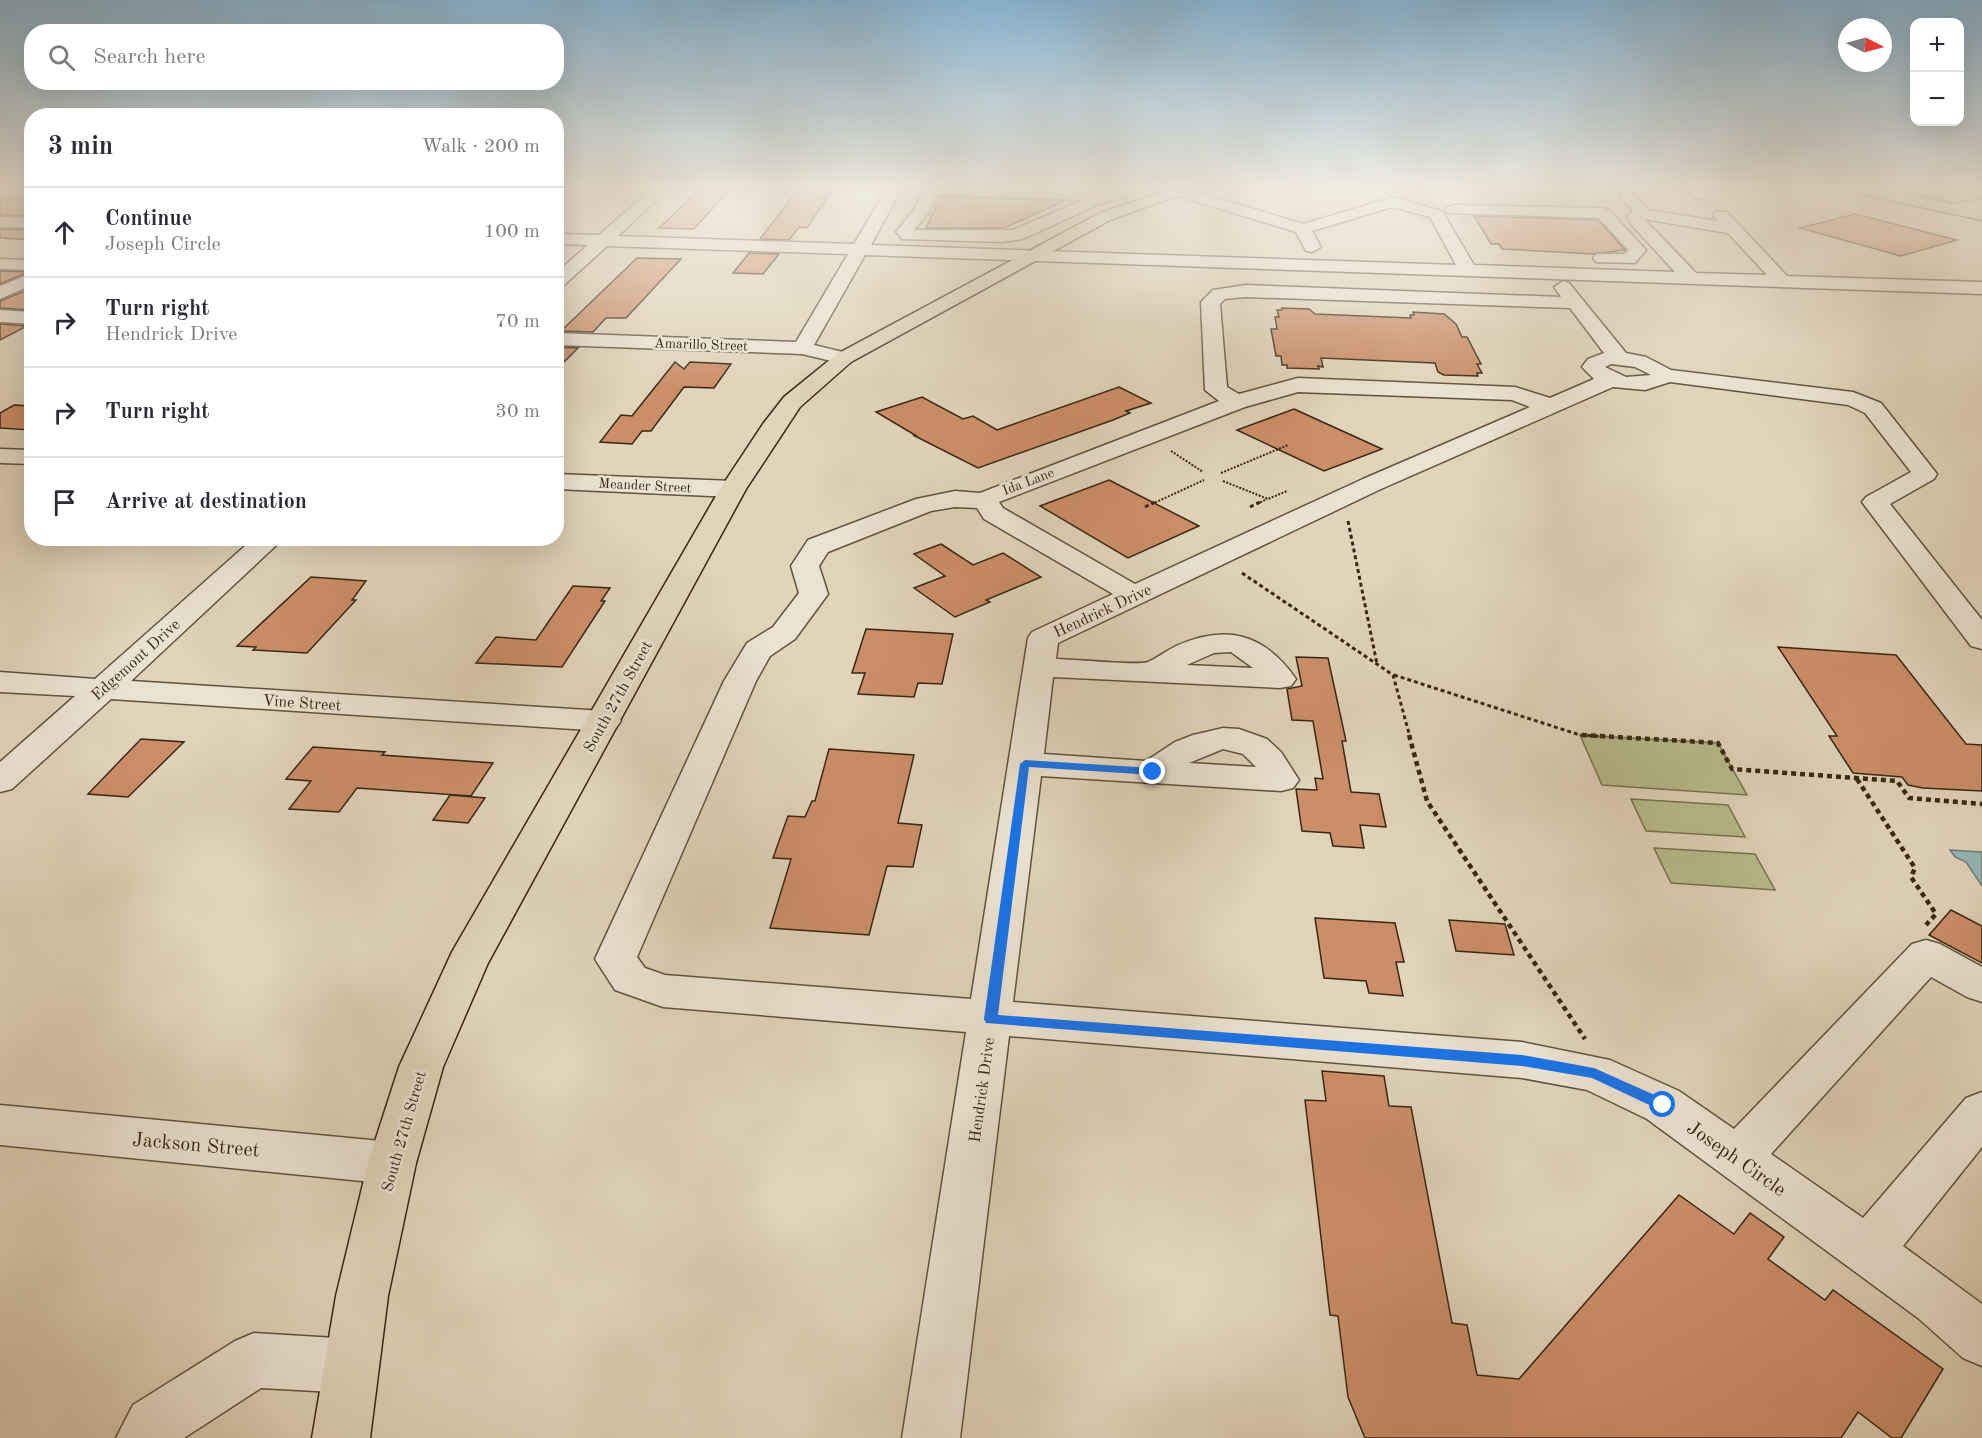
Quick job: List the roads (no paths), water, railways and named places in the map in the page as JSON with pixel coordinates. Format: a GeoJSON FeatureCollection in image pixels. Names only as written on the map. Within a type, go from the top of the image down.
{"type":"FeatureCollection","features":[{"type":"Feature","properties":{"kind":"main road","name":"South 27th Street"},"geometry":{"type":"LineString","coordinates":[[341,1438],[362,1296],[392,1163],[421,1067],[467,963],[733,489],[771,429],[792,402],[844,358],[1035,255]]}},
{"type":"Feature","properties":{"kind":"street"},"geometry":{"type":"LineString","coordinates":[[564,277],[589,255]]}},
{"type":"Feature","properties":{"kind":"street"},"geometry":{"type":"LineString","coordinates":[[802,348],[856,255]]}},
{"type":"Feature","properties":{"kind":"street"},"geometry":{"type":"LineString","coordinates":[[1038,255],[1982,288]]}},
{"type":"Feature","properties":{"kind":"street"},"geometry":{"type":"LineString","coordinates":[[1315,255],[1320,265]]}},
{"type":"Feature","properties":{"kind":"street"},"geometry":{"type":"LineString","coordinates":[[1459,255],[1468,270]]}},
{"type":"Feature","properties":{"kind":"street"},"geometry":{"type":"LineString","coordinates":[[1515,255],[1525,273]]}},
{"type":"Feature","properties":{"kind":"street"},"geometry":{"type":"LineString","coordinates":[[1518,255],[1629,259],[1632,255]]}},
{"type":"Feature","properties":{"kind":"street"},"geometry":{"type":"LineString","coordinates":[[1668,255],[1690,278]]}},
{"type":"Feature","properties":{"kind":"street"},"geometry":{"type":"LineString","coordinates":[[1759,255],[1783,282]]}},
{"type":"Feature","properties":{"kind":"street"},"geometry":{"type":"LineString","coordinates":[[1602,258],[1615,276]]}},
{"type":"Feature","properties":{"kind":"street"},"geometry":{"type":"LineString","coordinates":[[0,264],[24,265]]}},
{"type":"Feature","properties":{"kind":"street"},"geometry":{"type":"LineString","coordinates":[[1553,274],[1576,303],[1616,369],[1648,364],[1663,375],[1853,399],[1873,408],[1925,474],[1875,502],[1982,640]]}},
{"type":"Feature","properties":{"kind":"street"},"geometry":{"type":"LineString","coordinates":[[0,293],[24,282]]}},
{"type":"Feature","properties":{"kind":"street"},"geometry":{"type":"LineString","coordinates":[[1237,402],[1216,390],[1210,302],[1220,294],[1246,291],[1576,303]]}},
{"type":"Feature","properties":{"kind":"street"},"geometry":{"type":"LineString","coordinates":[[0,316],[24,318]]}},
{"type":"Feature","properties":{"kind":"street","name":"Amarillo Street"},"geometry":{"type":"LineString","coordinates":[[564,339],[802,348],[844,358]]}},
{"type":"Feature","properties":{"kind":"street","name":"Hendrick Drive"},"geometry":{"type":"LineString","coordinates":[[931,1438],[991,1019],[1042,638],[1358,491],[1550,406],[1616,369]]}},
{"type":"Feature","properties":{"kind":"street","name":"Ida Lane"},"geometry":{"type":"LineString","coordinates":[[1134,595],[993,513],[986,501],[991,496],[1237,402],[1275,389],[1298,385],[1515,394],[1550,406]]}},
{"type":"Feature","properties":{"kind":"street"},"geometry":{"type":"LineString","coordinates":[[0,456],[24,457]]}},
{"type":"Feature","properties":{"kind":"street","name":"Meander Street"},"geometry":{"type":"LineString","coordinates":[[564,481],[733,489]]}},
{"type":"Feature","properties":{"kind":"street","name":"Joseph Circle"},"geometry":{"type":"LineString","coordinates":[[986,501],[955,499],[925,504],[818,546],[805,566],[814,594],[784,633],[758,650],[740,681],[616,959],[630,979],[663,991],[1522,1060],[1594,1073],[1663,1105],[1937,1300],[1982,1339]]}},
{"type":"Feature","properties":{"kind":"street","name":"Edgemont Drive"},"geometry":{"type":"LineString","coordinates":[[0,781],[262,546]]}},
{"type":"Feature","properties":{"kind":"street"},"geometry":{"type":"LineString","coordinates":[[1037,666],[1154,672]]}},
{"type":"Feature","properties":{"kind":"street","name":"Vine Street"},"geometry":{"type":"LineString","coordinates":[[0,682],[604,721]]}},
{"type":"Feature","properties":{"kind":"street"},"geometry":{"type":"LineString","coordinates":[[1025,764],[1153,772]]}},
{"type":"Feature","properties":{"kind":"street"},"geometry":{"type":"LineString","coordinates":[[1737,1158],[1926,955],[1982,986]]}},
{"type":"Feature","properties":{"kind":"street"},"geometry":{"type":"LineString","coordinates":[[1868,1251],[1982,1112]]}},
{"type":"Feature","properties":{"kind":"street","name":"Jackson Street"},"geometry":{"type":"LineString","coordinates":[[0,1125],[392,1163]]}},
{"type":"Feature","properties":{"kind":"street"},"geometry":{"type":"LineString","coordinates":[[145,1438],[153,1425],[254,1360],[351,1366]]}},
{"type":"Feature","properties":{"kind":"water"},"geometry":{"type":"Polygon","coordinates":[[[1950,850],[1982,852],[1982,886],[1966,862],[1955,857],[1950,850]]]}}]}
